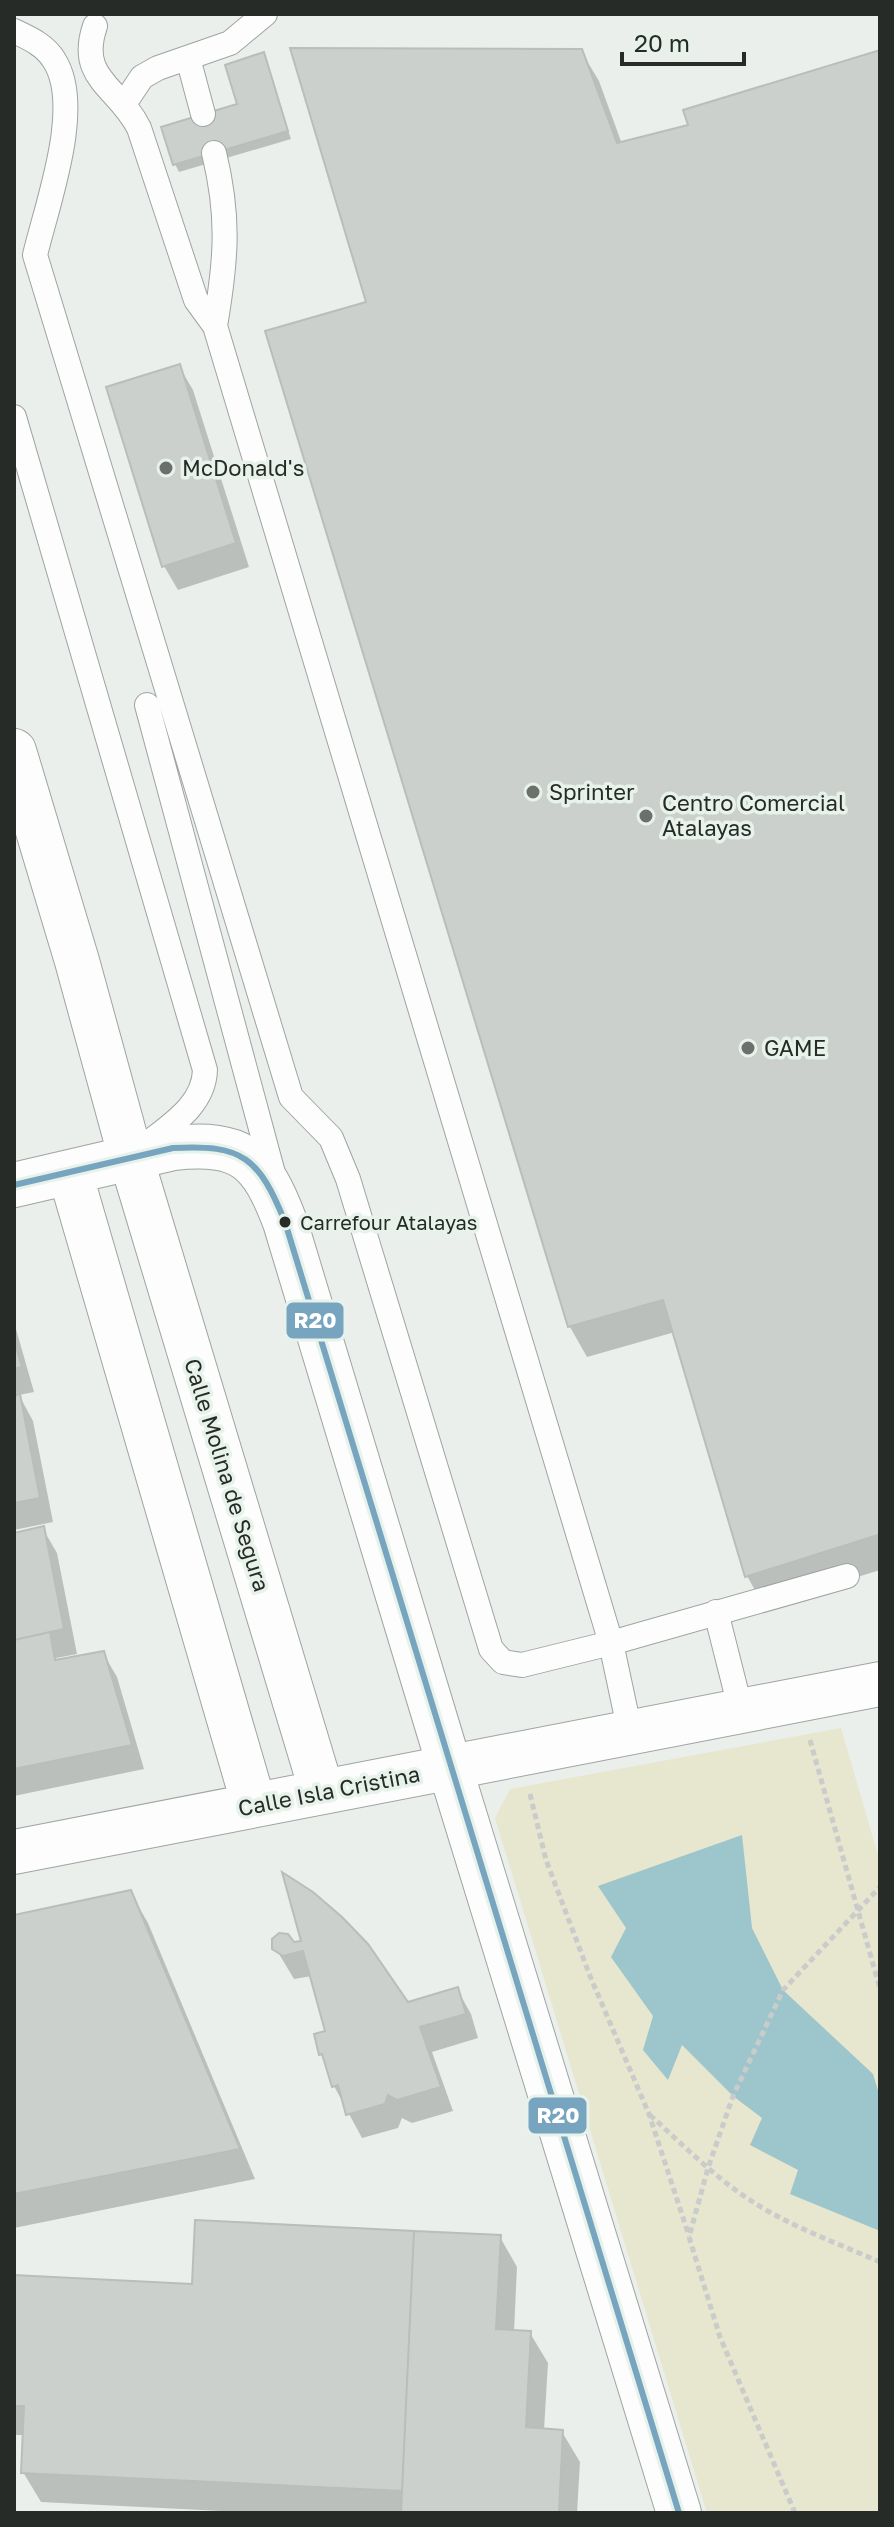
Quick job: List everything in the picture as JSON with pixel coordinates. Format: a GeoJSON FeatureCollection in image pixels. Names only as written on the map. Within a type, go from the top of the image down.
{"type":"FeatureCollection","features":[{"type":"Feature","properties":{"kind":"street","name":"Calle Molina de Segura"},"geometry":{"type":"LineString","coordinates":[[14,751],[77,961],[131,1158],[322,1792]]}},
{"type":"Feature","properties":{"kind":"street"},"geometry":{"type":"LineString","coordinates":[[14,1185],[193,1146],[229,1150],[245,1157],[272,1187],[679,2513]]}},
{"type":"Feature","properties":{"kind":"street"},"geometry":{"type":"LineString","coordinates":[[70,1173],[254,1805]]}},
{"type":"Feature","properties":{"kind":"street","name":"Calle Isla Cristina"},"geometry":{"type":"LineString","coordinates":[[14,1852],[880,1684]]}},
{"type":"Feature","properties":{"kind":"lane"},"geometry":{"type":"LineString","coordinates":[[124,104],[142,77],[158,68],[230,43],[265,14]]}},
{"type":"Feature","properties":{"kind":"lane"},"geometry":{"type":"LineString","coordinates":[[95,26],[90,42],[92,67],[100,80],[124,104],[139,128],[196,300],[215,326],[611,1643],[630,1732]]}},
{"type":"Feature","properties":{"kind":"lane"},"geometry":{"type":"LineString","coordinates":[[14,31],[38,43],[53,57],[65,93],[64,137],[35,255],[291,1097],[331,1138],[348,1179],[491,1649],[503,1662],[522,1665],[847,1576]]}},
{"type":"Feature","properties":{"kind":"lane"},"geometry":{"type":"LineString","coordinates":[[188,58],[203,114]]}},
{"type":"Feature","properties":{"kind":"lane"},"geometry":{"type":"LineString","coordinates":[[214,153],[226,219],[222,284],[215,326]]}},
{"type":"Feature","properties":{"kind":"lane"},"geometry":{"type":"LineString","coordinates":[[14,417],[205,1070],[204,1085],[194,1104],[131,1158]]}},
{"type":"Feature","properties":{"kind":"lane"},"geometry":{"type":"LineString","coordinates":[[147,705],[285,1222]]}},
{"type":"Feature","properties":{"kind":"lane"},"geometry":{"type":"LineString","coordinates":[[716,1612],[741,1711]]}},
{"type":"Feature","properties":{"kind":"path"},"geometry":{"type":"LineString","coordinates":[[799,1699],[880,1989]]}},
{"type":"Feature","properties":{"kind":"path"},"geometry":{"type":"LineString","coordinates":[[521,1754],[546,1860],[590,1976],[649,2114],[720,2337],[795,2513]]}},
{"type":"Feature","properties":{"kind":"path"},"geometry":{"type":"LineString","coordinates":[[689,2237],[708,2168],[733,2096],[783,1990],[880,1887]]}},
{"type":"Feature","properties":{"kind":"path"},"geometry":{"type":"LineString","coordinates":[[649,2114],[708,2168],[751,2201],[880,2262]]}},
{"type":"Feature","properties":{"kind":"green space"},"geometry":{"type":"Polygon","coordinates":[[[841,1728],[880,1862],[880,2513],[707,2513],[495,1818],[510,1789],[841,1728]]]}},
{"type":"Feature","properties":{"kind":"water"},"geometry":{"type":"Polygon","coordinates":[[[742,1835],[752,1928],[783,1990],[873,2074],[880,2097],[880,2231],[790,2194],[798,2170],[750,2145],[762,2118],[733,2096],[682,2045],[668,2080],[643,2050],[653,2016],[611,1957],[626,1928],[598,1886],[742,1835]]]}},
{"type":"Feature","properties":{"kind":"building","name":"Centro Comercial Atalayas"},"geometry":{"type":"Polygon","coordinates":[[[290,48],[582,49],[617,143],[688,125],[683,110],[880,50],[880,1540],[878,1535],[745,1577],[663,1300],[568,1327],[265,331],[366,302],[290,48]]]}},
{"type":"Feature","properties":{"kind":"building"},"geometry":{"type":"Polygon","coordinates":[[[264,52],[288,131],[173,165],[161,127],[237,104],[225,65],[264,52]]]}},
{"type":"Feature","properties":{"kind":"building"},"geometry":{"type":"Polygon","coordinates":[[[180,364],[236,543],[162,567],[106,387],[180,364]]]}},
{"type":"Feature","properties":{"kind":"building"},"geometry":{"type":"Polygon","coordinates":[[[14,1340],[22,1367],[14,1369],[14,1340]]]}},
{"type":"Feature","properties":{"kind":"building"},"geometry":{"type":"Polygon","coordinates":[[[20,1394],[40,1498],[14,1503],[14,1396],[20,1394]]]}},
{"type":"Feature","properties":{"kind":"building"},"geometry":{"type":"Polygon","coordinates":[[[44,1526],[64,1629],[14,1640],[14,1533],[44,1526]]]}},
{"type":"Feature","properties":{"kind":"building"},"geometry":{"type":"Polygon","coordinates":[[[50,1632],[55,1660],[104,1651],[132,1745],[14,1769],[14,1640],[50,1632]]]}},
{"type":"Feature","properties":{"kind":"building"},"geometry":{"type":"Polygon","coordinates":[[[282,1872],[313,1892],[342,1917],[368,1944],[408,2002],[458,1987],[466,2014],[420,2027],[441,2087],[397,2100],[388,2095],[385,2104],[346,2115],[338,2085],[332,2087],[322,2054],[319,2055],[314,2034],[325,2031],[303,1951],[283,1956],[272,1949],[272,1939],[279,1933],[288,1934],[294,1942],[301,1941],[282,1872]]]}},
{"type":"Feature","properties":{"kind":"building"},"geometry":{"type":"Polygon","coordinates":[[[131,1890],[240,2149],[14,2194],[14,1915],[131,1890]]]}},
{"type":"Feature","properties":{"kind":"building"},"geometry":{"type":"Polygon","coordinates":[[[195,2220],[414,2231],[402,2491],[21,2473],[24,2406],[14,2406],[14,2275],[192,2284],[195,2220]]]}},
{"type":"Feature","properties":{"kind":"building"},"geometry":{"type":"Polygon","coordinates":[[[414,2231],[501,2235],[496,2329],[531,2331],[526,2427],[563,2430],[559,2513],[401,2513],[414,2231]]]}},
{"type":"Feature","properties":{"kind":"transit line","name":"R20"},"geometry":{"type":"LineString","coordinates":[[14,1185],[173,1148],[197,1147],[232,1153],[246,1160],[257,1169],[276,1200],[679,2513]]}},
{"type":"Feature","properties":{"kind":"place","name":"McDonald's"},"geometry":{"type":"Point","coordinates":[166,468]}},
{"type":"Feature","properties":{"kind":"place","name":"Sprinter"},"geometry":{"type":"Point","coordinates":[533,792]}},
{"type":"Feature","properties":{"kind":"place","name":"Centro Comercial Atalayas"},"geometry":{"type":"Point","coordinates":[646,816]}},
{"type":"Feature","properties":{"kind":"place","name":"GAME"},"geometry":{"type":"Point","coordinates":[748,1048]}},
{"type":"Feature","properties":{"kind":"place","name":"Carrefour Atalayas"},"geometry":{"type":"Point","coordinates":[285,1222]}}]}
